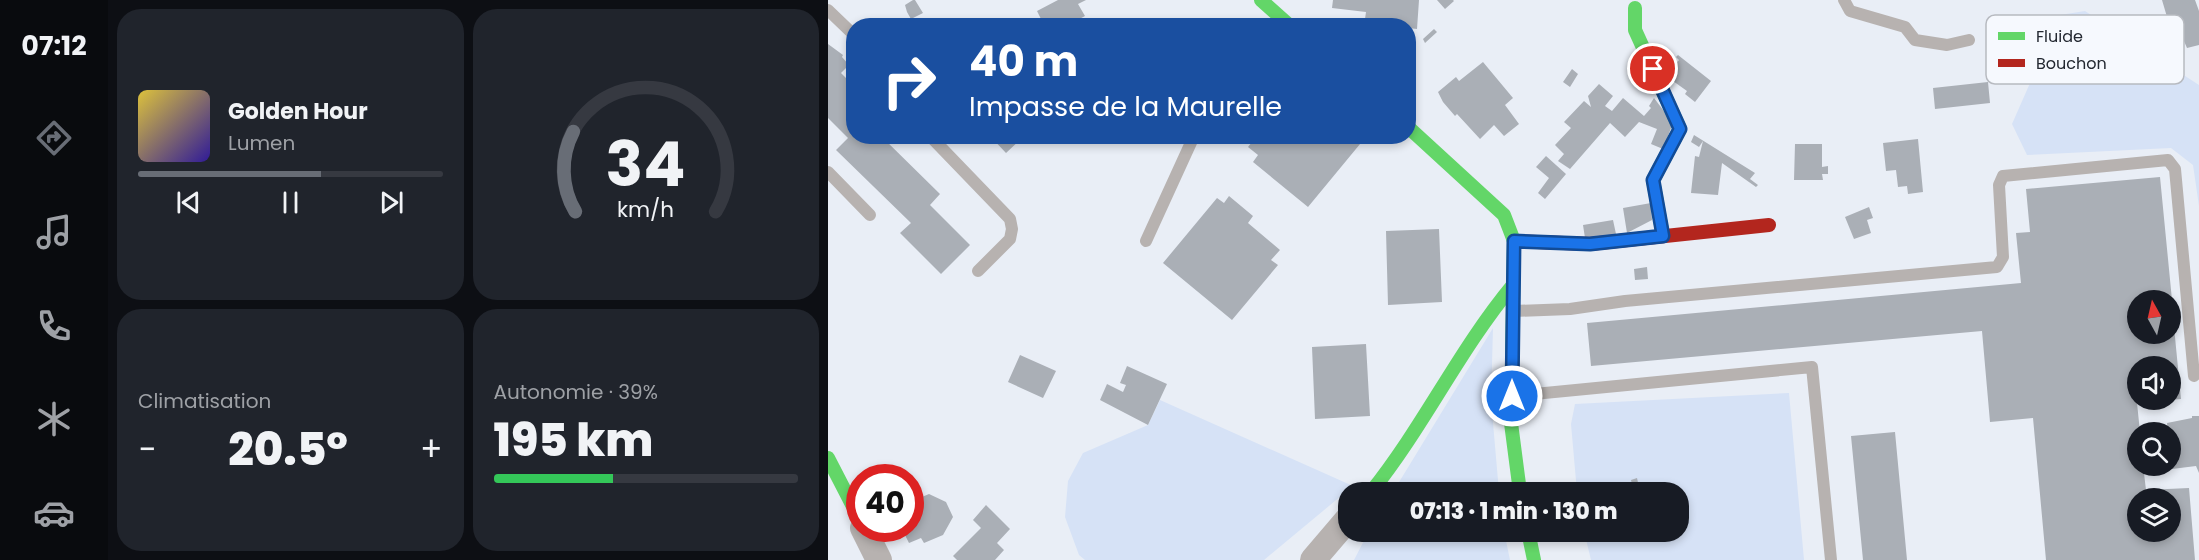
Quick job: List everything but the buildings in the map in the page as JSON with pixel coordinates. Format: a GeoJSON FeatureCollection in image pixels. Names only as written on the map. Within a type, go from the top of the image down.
{"type":"FeatureCollection","features":[{"type":"Feature","properties":{"kind":"street"},"geometry":{"type":"LineString","coordinates":[[1261,0],[1273,18]]}},
{"type":"Feature","properties":{"kind":"street"},"geometry":{"type":"LineString","coordinates":[[1635,8],[1635,30],[1680,129],[1653,180],[1663,236]]}},
{"type":"Feature","properties":{"kind":"street"},"geometry":{"type":"LineString","coordinates":[[1416,134],[1504,215],[1514,241],[1511,423],[1519,482]]}},
{"type":"Feature","properties":{"kind":"street"},"geometry":{"type":"LineString","coordinates":[[1514,241],[1590,244],[1769,225]]}},
{"type":"Feature","properties":{"kind":"street"},"geometry":{"type":"LineString","coordinates":[[1380,482],[1394,465],[1492,308],[1513,285]]}},
{"type":"Feature","properties":{"kind":"street"},"geometry":{"type":"LineString","coordinates":[[828,458],[846,493]]}},
{"type":"Feature","properties":{"kind":"street"},"geometry":{"type":"LineString","coordinates":[[1313,560],[1338,531]]}},
{"type":"Feature","properties":{"kind":"street"},"geometry":{"type":"LineString","coordinates":[[870,542],[879,560]]}},
{"type":"Feature","properties":{"kind":"street"},"geometry":{"type":"LineString","coordinates":[[1530,542],[1534,560]]}},
{"type":"Feature","properties":{"kind":"lane"},"geometry":{"type":"LineString","coordinates":[[1844,0],[1850,11],[1905,27],[1915,40],[1947,45],[1969,40]]}},
{"type":"Feature","properties":{"kind":"lane"},"geometry":{"type":"LineString","coordinates":[[828,10],[846,27]]}},
{"type":"Feature","properties":{"kind":"lane"},"geometry":{"type":"LineString","coordinates":[[938,144],[1010,219],[1012,229],[1010,239],[978,271]]}},
{"type":"Feature","properties":{"kind":"lane"},"geometry":{"type":"LineString","coordinates":[[1146,241],[1190,144]]}},
{"type":"Feature","properties":{"kind":"lane"},"geometry":{"type":"LineString","coordinates":[[1513,311],[1570,309],[1625,301],[1997,267],[2003,257],[1999,185],[2003,176],[2168,160],[2175,169],[2194,376]]}},
{"type":"Feature","properties":{"kind":"lane"},"geometry":{"type":"LineString","coordinates":[[828,172],[870,215]]}},
{"type":"Feature","properties":{"kind":"lane"},"geometry":{"type":"LineString","coordinates":[[1512,396],[1812,367],[1831,560]]}},
{"type":"Feature","properties":{"kind":"shaded area"},"geometry":{"type":"Polygon","coordinates":[[[2085,11],[2091,15],[2060,15],[2085,11]]]}},
{"type":"Feature","properties":{"kind":"shaded area"},"geometry":{"type":"Polygon","coordinates":[[[2184,75],[2199,85],[2199,206],[2193,165],[2171,148],[2027,155],[2012,124],[2030,84],[2184,84],[2184,75]]]}},
{"type":"Feature","properties":{"kind":"shaded area"},"geometry":{"type":"Polygon","coordinates":[[[1493,328],[1491,400],[1498,482],[1399,482],[1493,328]]]}},
{"type":"Feature","properties":{"kind":"shaded area"},"geometry":{"type":"Polygon","coordinates":[[[1789,393],[1804,560],[1591,560],[1587,542],[1689,542],[1689,482],[1576,482],[1571,424],[1575,404],[1789,393]]]}},
{"type":"Feature","properties":{"kind":"shaded area"},"geometry":{"type":"Polygon","coordinates":[[[1160,400],[1344,482],[1338,482],[1338,498],[1264,560],[1085,560],[1079,555],[1065,517],[1068,481],[1083,453],[1148,425],[1160,400]]]}},
{"type":"Feature","properties":{"kind":"shaded area"},"geometry":{"type":"Polygon","coordinates":[[[1363,542],[1506,542],[1510,560],[1354,560],[1363,542]]]}},
{"type":"Feature","properties":{"kind":"traffic: fast"},"geometry":{"type":"LineString","coordinates":[[1261,0],[1281,18]]}},
{"type":"Feature","properties":{"kind":"traffic: fast"},"geometry":{"type":"LineString","coordinates":[[1635,8],[1635,30],[1680,129],[1653,180],[1663,236]]}},
{"type":"Feature","properties":{"kind":"traffic: fast"},"geometry":{"type":"LineString","coordinates":[[1416,134],[1504,215],[1514,241],[1511,423],[1519,482]]}},
{"type":"Feature","properties":{"kind":"traffic: fast"},"geometry":{"type":"LineString","coordinates":[[1379,482],[1408,441],[1475,335],[1513,285]]}},
{"type":"Feature","properties":{"kind":"traffic: fast"},"geometry":{"type":"LineString","coordinates":[[828,458],[846,493]]}},
{"type":"Feature","properties":{"kind":"traffic: fast"},"geometry":{"type":"LineString","coordinates":[[1530,542],[1534,560]]}},
{"type":"Feature","properties":{"kind":"traffic: jam"},"geometry":{"type":"LineString","coordinates":[[1514,241],[1590,244],[1769,225]]}},
{"type":"Feature","properties":{"kind":"route"},"geometry":{"type":"LineString","coordinates":[[1512,396],[1514,241],[1590,244],[1663,236],[1653,180],[1680,129],[1653,69]]}}]}
